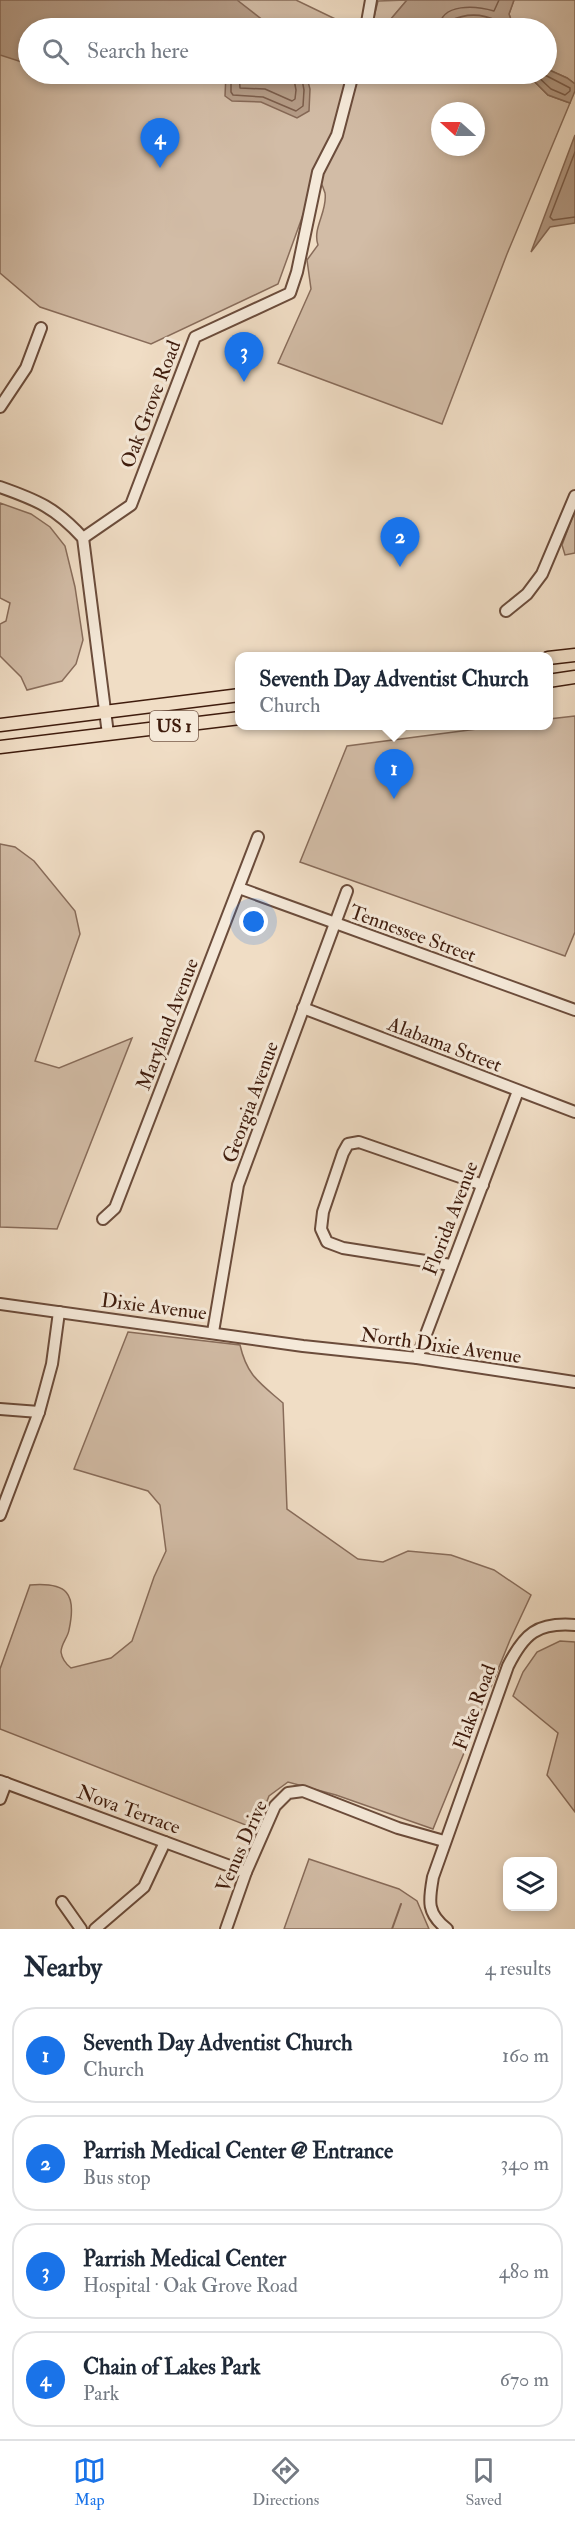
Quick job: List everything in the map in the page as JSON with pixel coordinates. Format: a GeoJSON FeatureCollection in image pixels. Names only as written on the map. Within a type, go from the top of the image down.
{"type":"FeatureCollection","features":[{"type":"Feature","properties":{"kind":"main road"},"geometry":{"type":"LineString","coordinates":[[553,658],[575,655]]}},
{"type":"Feature","properties":{"kind":"main road"},"geometry":{"type":"LineString","coordinates":[[553,680],[575,677]]}},
{"type":"Feature","properties":{"kind":"main road","name":"US 1"},"geometry":{"type":"LineString","coordinates":[[0,725],[235,696]]}},
{"type":"Feature","properties":{"kind":"main road","name":"US 1"},"geometry":{"type":"LineString","coordinates":[[0,747],[235,719]]}},
{"type":"Feature","properties":{"kind":"street"},"geometry":{"type":"LineString","coordinates":[[368,18],[371,0]]}},
{"type":"Feature","properties":{"kind":"street","name":"Oak Grove Road"},"geometry":{"type":"LineString","coordinates":[[83,538],[131,505],[195,337],[290,293],[297,272],[318,172],[337,135],[350,84]]}},
{"type":"Feature","properties":{"kind":"street"},"geometry":{"type":"LineString","coordinates":[[0,407],[26,368],[41,328]]}},
{"type":"Feature","properties":{"kind":"street"},"geometry":{"type":"LineString","coordinates":[[0,487],[35,499],[64,517],[83,538],[108,734]]}},
{"type":"Feature","properties":{"kind":"street"},"geometry":{"type":"LineString","coordinates":[[506,611],[527,594],[542,573],[575,496]]}},
{"type":"Feature","properties":{"kind":"street","name":"Maryland Avenue"},"geometry":{"type":"LineString","coordinates":[[103,1219],[115,1208],[258,837]]}},
{"type":"Feature","properties":{"kind":"street","name":"Tennessee Street"},"geometry":{"type":"LineString","coordinates":[[239,888],[575,1010]]}},
{"type":"Feature","properties":{"kind":"street","name":"Georgia Avenue"},"geometry":{"type":"LineString","coordinates":[[213,1332],[238,1185],[347,891]]}},
{"type":"Feature","properties":{"kind":"street","name":"Alabama Street"},"geometry":{"type":"LineString","coordinates":[[303,1008],[575,1112]]}},
{"type":"Feature","properties":{"kind":"street","name":"Florida Avenue"},"geometry":{"type":"LineString","coordinates":[[417,1358],[518,1091]]}},
{"type":"Feature","properties":{"kind":"street"},"geometry":{"type":"LineString","coordinates":[[451,1265],[343,1248],[327,1242],[321,1229],[322,1212],[343,1153],[348,1144],[359,1142],[483,1185]]}},
{"type":"Feature","properties":{"kind":"street","name":"Dixie Avenue"},"geometry":{"type":"LineString","coordinates":[[0,1304],[303,1346]]}},
{"type":"Feature","properties":{"kind":"street"},"geometry":{"type":"LineString","coordinates":[[0,1515],[39,1412],[52,1364],[59,1312]]}},
{"type":"Feature","properties":{"kind":"street","name":"North Dixie Avenue"},"geometry":{"type":"LineString","coordinates":[[303,1346],[417,1358],[575,1382]]}},
{"type":"Feature","properties":{"kind":"street"},"geometry":{"type":"LineString","coordinates":[[0,1409],[39,1412]]}},
{"type":"Feature","properties":{"kind":"street","name":"Flake Road"},"geometry":{"type":"LineString","coordinates":[[447,1929],[440,1924],[429,1903],[433,1877],[508,1666],[520,1641],[541,1628],[575,1624]]}},
{"type":"Feature","properties":{"kind":"street"},"geometry":{"type":"LineString","coordinates":[[0,1799],[3,1782]]}},
{"type":"Feature","properties":{"kind":"street","name":"Nova Terrace"},"geometry":{"type":"LineString","coordinates":[[3,1782],[246,1872]]}},
{"type":"Feature","properties":{"kind":"street","name":"Venus Drive"},"geometry":{"type":"LineString","coordinates":[[226,1929],[246,1872],[275,1806],[288,1793],[303,1791],[398,1828],[444,1841]]}},
{"type":"Feature","properties":{"kind":"street"},"geometry":{"type":"LineString","coordinates":[[95,1929],[144,1887],[165,1842]]}},
{"type":"Feature","properties":{"kind":"street"},"geometry":{"type":"LineString","coordinates":[[62,1902],[81,1929]]}},
{"type":"Feature","properties":{"kind":"shaded area"},"geometry":{"type":"Polygon","coordinates":[[[0,0],[296,0],[333,18],[18,18],[18,84],[346,84],[334,129],[278,284],[151,344],[40,307],[0,273],[0,0]]]}},
{"type":"Feature","properties":{"kind":"shaded area"},"geometry":{"type":"Polygon","coordinates":[[[407,0],[392,18],[374,18],[378,1],[407,0]]]}},
{"type":"Feature","properties":{"kind":"shaded area"},"geometry":{"type":"Polygon","coordinates":[[[514,0],[575,0],[575,84],[557,74],[557,18],[510,18],[509,14],[514,0]]]}},
{"type":"Feature","properties":{"kind":"shaded area"},"geometry":{"type":"Polygon","coordinates":[[[349,84],[537,84],[548,95],[570,103],[507,254],[442,424],[278,363],[311,289],[307,260],[318,245],[317,232],[325,191],[319,180],[349,84]]]}},
{"type":"Feature","properties":{"kind":"shaded area"},"geometry":{"type":"Polygon","coordinates":[[[0,503],[31,514],[50,527],[65,546],[75,587],[83,640],[76,664],[62,681],[27,690],[21,677],[0,656],[0,624],[6,621],[10,603],[0,598],[0,503]]]}},
{"type":"Feature","properties":{"kind":"shaded area"},"geometry":{"type":"Polygon","coordinates":[[[575,510],[575,553],[565,555],[562,545],[575,510]]]}},
{"type":"Feature","properties":{"kind":"shaded area"},"geometry":{"type":"Polygon","coordinates":[[[575,716],[575,932],[565,956],[300,862],[347,746],[469,730],[553,730],[553,719],[575,716]]]}},
{"type":"Feature","properties":{"kind":"shaded area"},"geometry":{"type":"Polygon","coordinates":[[[0,844],[15,847],[34,861],[75,911],[80,934],[35,1061],[59,1068],[132,1038],[57,1229],[0,1227],[0,844]]]}},
{"type":"Feature","properties":{"kind":"shaded area"},"geometry":{"type":"Polygon","coordinates":[[[128,1332],[240,1345],[251,1372],[283,1403],[287,1509],[358,1559],[383,1562],[408,1551],[451,1555],[494,1570],[531,1595],[510,1640],[433,1829],[336,1795],[288,1782],[269,1796],[256,1829],[0,1729],[0,1669],[30,1585],[61,1588],[70,1599],[71,1617],[61,1652],[64,1661],[71,1668],[111,1658],[132,1641],[154,1577],[166,1551],[160,1505],[148,1491],[74,1469],[128,1332]]]}},
{"type":"Feature","properties":{"kind":"shaded area"},"geometry":{"type":"Polygon","coordinates":[[[560,1641],[575,1642],[575,1812],[547,1775],[558,1733],[513,1696],[523,1672],[537,1652],[560,1641]]]}},
{"type":"Feature","properties":{"kind":"shaded area"},"geometry":{"type":"Polygon","coordinates":[[[309,1859],[399,1889],[417,1901],[429,1929],[284,1929],[309,1859]]]}},
{"type":"Feature","properties":{"kind":"water"},"geometry":{"type":"Polygon","coordinates":[[[0,0],[237,0],[260,18],[18,18],[18,61],[0,55],[0,0]]]}},
{"type":"Feature","properties":{"kind":"water"},"geometry":{"type":"Polygon","coordinates":[[[407,0],[514,0],[509,14],[510,18],[392,18],[407,0]]]}},
{"type":"Feature","properties":{"kind":"water"},"geometry":{"type":"Polygon","coordinates":[[[557,74],[575,84],[570,103],[548,95],[537,84],[557,84],[557,74]]]}},
{"type":"Feature","properties":{"kind":"water"},"geometry":{"type":"Polygon","coordinates":[[[226,84],[309,84],[309,111],[297,118],[261,102],[232,101],[225,96],[226,84]]]}},
{"type":"Feature","properties":{"kind":"water"},"geometry":{"type":"Polygon","coordinates":[[[575,135],[575,223],[550,227],[531,252],[575,135]]]}},
{"type":"Feature","properties":{"kind":"waterway"},"geometry":{"type":"LineString","coordinates":[[392,1929],[401,1904]]}},
{"type":"Feature","properties":{"kind":"place","name":"Chain of Lakes Park"},"geometry":{"type":"Point","coordinates":[160,168]}},
{"type":"Feature","properties":{"kind":"place","name":"Parrish Medical Center"},"geometry":{"type":"Point","coordinates":[244,382]}},
{"type":"Feature","properties":{"kind":"place","name":"Parrish Medical Center @ Entrance"},"geometry":{"type":"Point","coordinates":[400,567]}},
{"type":"Feature","properties":{"kind":"place","name":"Seventh Day Adventist Church"},"geometry":{"type":"Point","coordinates":[394,799]}}]}
